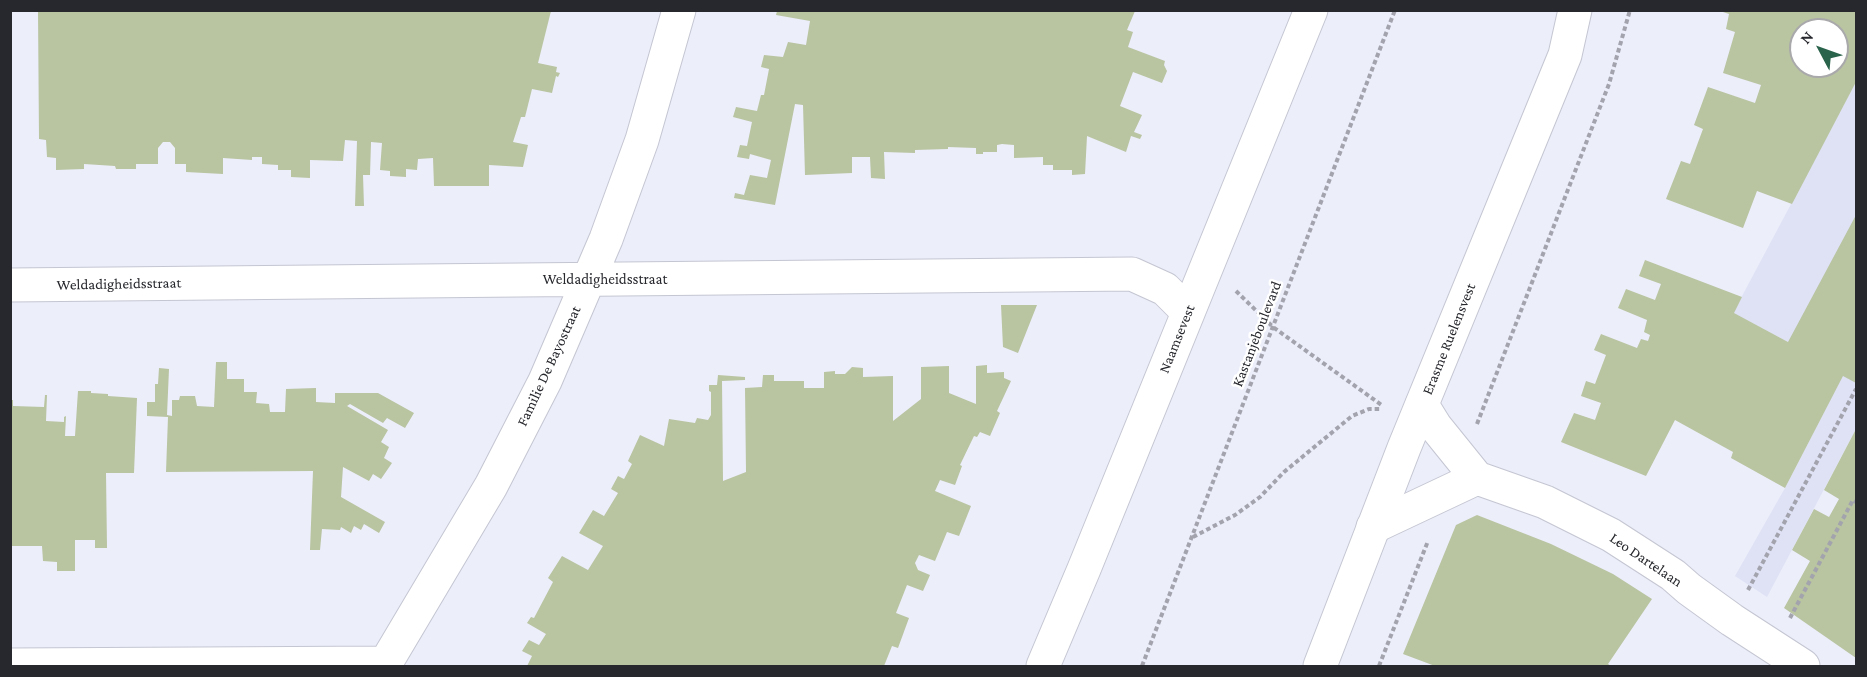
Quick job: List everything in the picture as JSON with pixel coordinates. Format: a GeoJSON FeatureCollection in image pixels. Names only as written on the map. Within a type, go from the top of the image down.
{"type":"FeatureCollection","features":[{"type":"Feature","properties":{"kind":"street","name":"Familie De Bayostraat"},"geometry":{"type":"LineString","coordinates":[[385,665],[491,486],[545,381],[606,239],[642,140],[679,10]]}},
{"type":"Feature","properties":{"kind":"street","name":"Naamsevest"},"geometry":{"type":"LineString","coordinates":[[1043,666],[1311,10]]}},
{"type":"Feature","properties":{"kind":"street"},"geometry":{"type":"LineString","coordinates":[[1564,10],[1565,56]]}},
{"type":"Feature","properties":{"kind":"street","name":"Erasme Ruelensvest"},"geometry":{"type":"LineString","coordinates":[[1320,666],[1422,405],[1565,56],[1575,10]]}},
{"type":"Feature","properties":{"kind":"street","name":"Weldadigheidsstraat"},"geometry":{"type":"LineString","coordinates":[[10,285],[1132,274],[1165,289],[1187,311]]}},
{"type":"Feature","properties":{"kind":"street"},"geometry":{"type":"LineString","coordinates":[[1373,527],[1463,476],[1422,405]]}},
{"type":"Feature","properties":{"kind":"street","name":"Leo Dartelaan"},"geometry":{"type":"LineString","coordinates":[[1463,476],[1545,502],[1611,535],[1673,575],[1732,620],[1803,666]]}},
{"type":"Feature","properties":{"kind":"street"},"geometry":{"type":"LineString","coordinates":[[10,665],[385,665]]}},
{"type":"Feature","properties":{"kind":"path","name":"Kastanjeboulevard"},"geometry":{"type":"LineString","coordinates":[[1142,666],[1395,10]]}},
{"type":"Feature","properties":{"kind":"path"},"geometry":{"type":"LineString","coordinates":[[1379,666],[1463,476],[1609,84],[1630,10]]}},
{"type":"Feature","properties":{"kind":"path"},"geometry":{"type":"LineString","coordinates":[[1230,286],[1273,327],[1387,408]]}},
{"type":"Feature","properties":{"kind":"path"},"geometry":{"type":"LineString","coordinates":[[1732,620],[1857,388]]}},
{"type":"Feature","properties":{"kind":"path"},"geometry":{"type":"LineString","coordinates":[[1384,418],[1387,408]]}},
{"type":"Feature","properties":{"kind":"path"},"geometry":{"type":"LineString","coordinates":[[1192,537],[1235,515],[1260,497],[1284,472],[1352,416],[1369,409],[1387,408]]}},
{"type":"Feature","properties":{"kind":"path"},"geometry":{"type":"LineString","coordinates":[[1774,647],[1853,500],[1857,502]]}},
{"type":"Feature","properties":{"kind":"shaded area"},"geometry":{"type":"Polygon","coordinates":[[[1856,82],[1856,429],[1767,597],[1735,576],[1785,488],[1843,375],[1733,313],[1856,82]]]}},
{"type":"Feature","properties":{"kind":"green space"},"geometry":{"type":"Polygon","coordinates":[[[38,11],[551,11],[538,63],[557,67],[556,72],[560,73],[558,77],[556,76],[552,93],[532,89],[525,117],[521,117],[513,142],[528,145],[523,167],[489,165],[489,186],[434,186],[433,158],[418,159],[417,170],[406,169],[406,177],[390,176],[390,171],[380,170],[382,143],[371,142],[370,175],[363,175],[364,206],[355,206],[357,141],[345,140],[343,161],[310,160],[310,178],[291,177],[291,170],[278,170],[278,165],[262,164],[262,157],[252,157],[252,160],[223,158],[223,174],[186,172],[186,164],[175,164],[175,148],[170,142],[163,142],[158,148],[158,164],[136,164],[136,169],[116,169],[115,166],[84,164],[84,169],[56,170],[56,158],[47,157],[46,140],[39,139],[38,11]]]}},
{"type":"Feature","properties":{"kind":"green space"},"geometry":{"type":"Polygon","coordinates":[[[777,11],[1135,11],[1127,30],[1133,32],[1128,47],[1165,61],[1167,71],[1162,83],[1133,72],[1120,106],[1142,115],[1134,132],[1142,135],[1140,139],[1131,136],[1126,152],[1087,136],[1085,174],[1072,175],[1072,170],[1053,170],[1053,165],[1043,165],[1043,157],[1014,158],[1014,145],[1002,144],[997,145],[997,152],[983,152],[983,154],[976,154],[976,148],[948,147],[948,149],[915,150],[915,153],[884,152],[885,179],[871,178],[870,157],[852,157],[852,173],[805,175],[803,105],[795,104],[775,205],[734,198],[735,193],[744,195],[750,175],[767,178],[771,160],[750,154],[749,159],[737,157],[740,145],[747,146],[752,122],[733,117],[736,107],[757,111],[761,95],[764,95],[769,69],[761,67],[764,55],[783,57],[788,42],[806,45],[810,21],[776,15],[777,11]]]}},
{"type":"Feature","properties":{"kind":"green space"},"geometry":{"type":"Polygon","coordinates":[[[1720,11],[1856,11],[1856,82],[1792,204],[1757,191],[1743,228],[1666,199],[1681,161],[1690,164],[1703,129],[1694,125],[1708,87],[1755,103],[1761,85],[1723,73],[1735,32],[1726,29],[1729,14],[1720,11]]]}},
{"type":"Feature","properties":{"kind":"green space"},"geometry":{"type":"Polygon","coordinates":[[[1856,215],[1856,383],[1843,376],[1785,488],[1731,458],[1733,452],[1675,420],[1646,476],[1561,442],[1574,413],[1595,420],[1601,403],[1581,396],[1586,381],[1595,384],[1606,355],[1594,350],[1601,334],[1637,348],[1641,339],[1648,341],[1650,335],[1644,332],[1647,320],[1618,308],[1626,289],[1655,300],[1661,284],[1639,276],[1645,260],[1742,297],[1734,313],[1788,342],[1856,215]]]}},
{"type":"Feature","properties":{"kind":"green space"},"geometry":{"type":"Polygon","coordinates":[[[1001,305],[1037,305],[1018,353],[1003,347],[1001,305]]]}},
{"type":"Feature","properties":{"kind":"green space"},"geometry":{"type":"Polygon","coordinates":[[[216,362],[227,362],[227,379],[244,379],[244,392],[257,392],[256,403],[269,404],[270,412],[285,412],[286,389],[316,388],[316,402],[335,403],[335,393],[378,393],[414,413],[405,428],[387,418],[383,423],[350,404],[347,406],[388,430],[381,442],[389,447],[384,458],[392,463],[381,479],[373,474],[369,481],[343,467],[341,497],[385,522],[379,533],[364,524],[361,530],[354,526],[351,533],[341,527],[340,530],[322,529],[320,550],[310,550],[313,471],[166,472],[168,417],[147,416],[147,402],[155,402],[155,384],[158,384],[159,368],[169,369],[167,415],[172,416],[172,400],[179,400],[180,396],[195,396],[197,406],[214,407],[216,362]]]}},
{"type":"Feature","properties":{"kind":"green space"},"geometry":{"type":"Polygon","coordinates":[[[987,365],[987,373],[1004,372],[1004,378],[1011,381],[997,411],[1000,413],[990,436],[980,432],[977,437],[974,436],[960,465],[962,466],[955,485],[940,480],[935,491],[971,506],[959,536],[947,532],[935,561],[919,555],[915,563],[918,570],[930,575],[923,591],[907,585],[896,613],[909,618],[898,648],[892,646],[884,666],[527,666],[532,656],[522,651],[529,640],[539,645],[546,634],[527,623],[531,617],[534,618],[553,582],[548,578],[562,556],[588,570],[603,546],[579,533],[593,510],[604,516],[618,493],[611,489],[618,476],[624,479],[632,464],[628,461],[640,435],[664,446],[669,419],[695,423],[697,418],[708,420],[711,415],[709,385],[717,385],[718,375],[745,377],[745,380],[722,381],[723,481],[746,472],[745,388],[762,387],[763,375],[774,375],[774,381],[804,381],[804,388],[824,388],[824,372],[835,371],[835,374],[845,374],[852,367],[863,368],[863,377],[893,376],[893,421],[921,399],[921,367],[949,366],[949,393],[976,404],[976,366],[987,365]]]}},
{"type":"Feature","properties":{"kind":"green space"},"geometry":{"type":"Polygon","coordinates":[[[78,391],[137,398],[134,473],[106,473],[107,548],[95,548],[95,540],[75,540],[75,571],[57,571],[57,562],[43,561],[42,546],[11,546],[11,400],[13,400],[13,406],[44,407],[45,395],[47,395],[46,421],[64,422],[66,416],[65,436],[75,436],[78,391]]]}},
{"type":"Feature","properties":{"kind":"green space"},"geometry":{"type":"Polygon","coordinates":[[[1856,429],[1856,658],[1784,608],[1810,561],[1792,550],[1814,509],[1829,517],[1839,499],[1824,490],[1856,429]]]}},
{"type":"Feature","properties":{"kind":"green space"},"geometry":{"type":"Polygon","coordinates":[[[1477,515],[1551,544],[1613,574],[1652,599],[1608,664],[1611,666],[1435,666],[1403,654],[1456,525],[1477,515]]]}}]}
